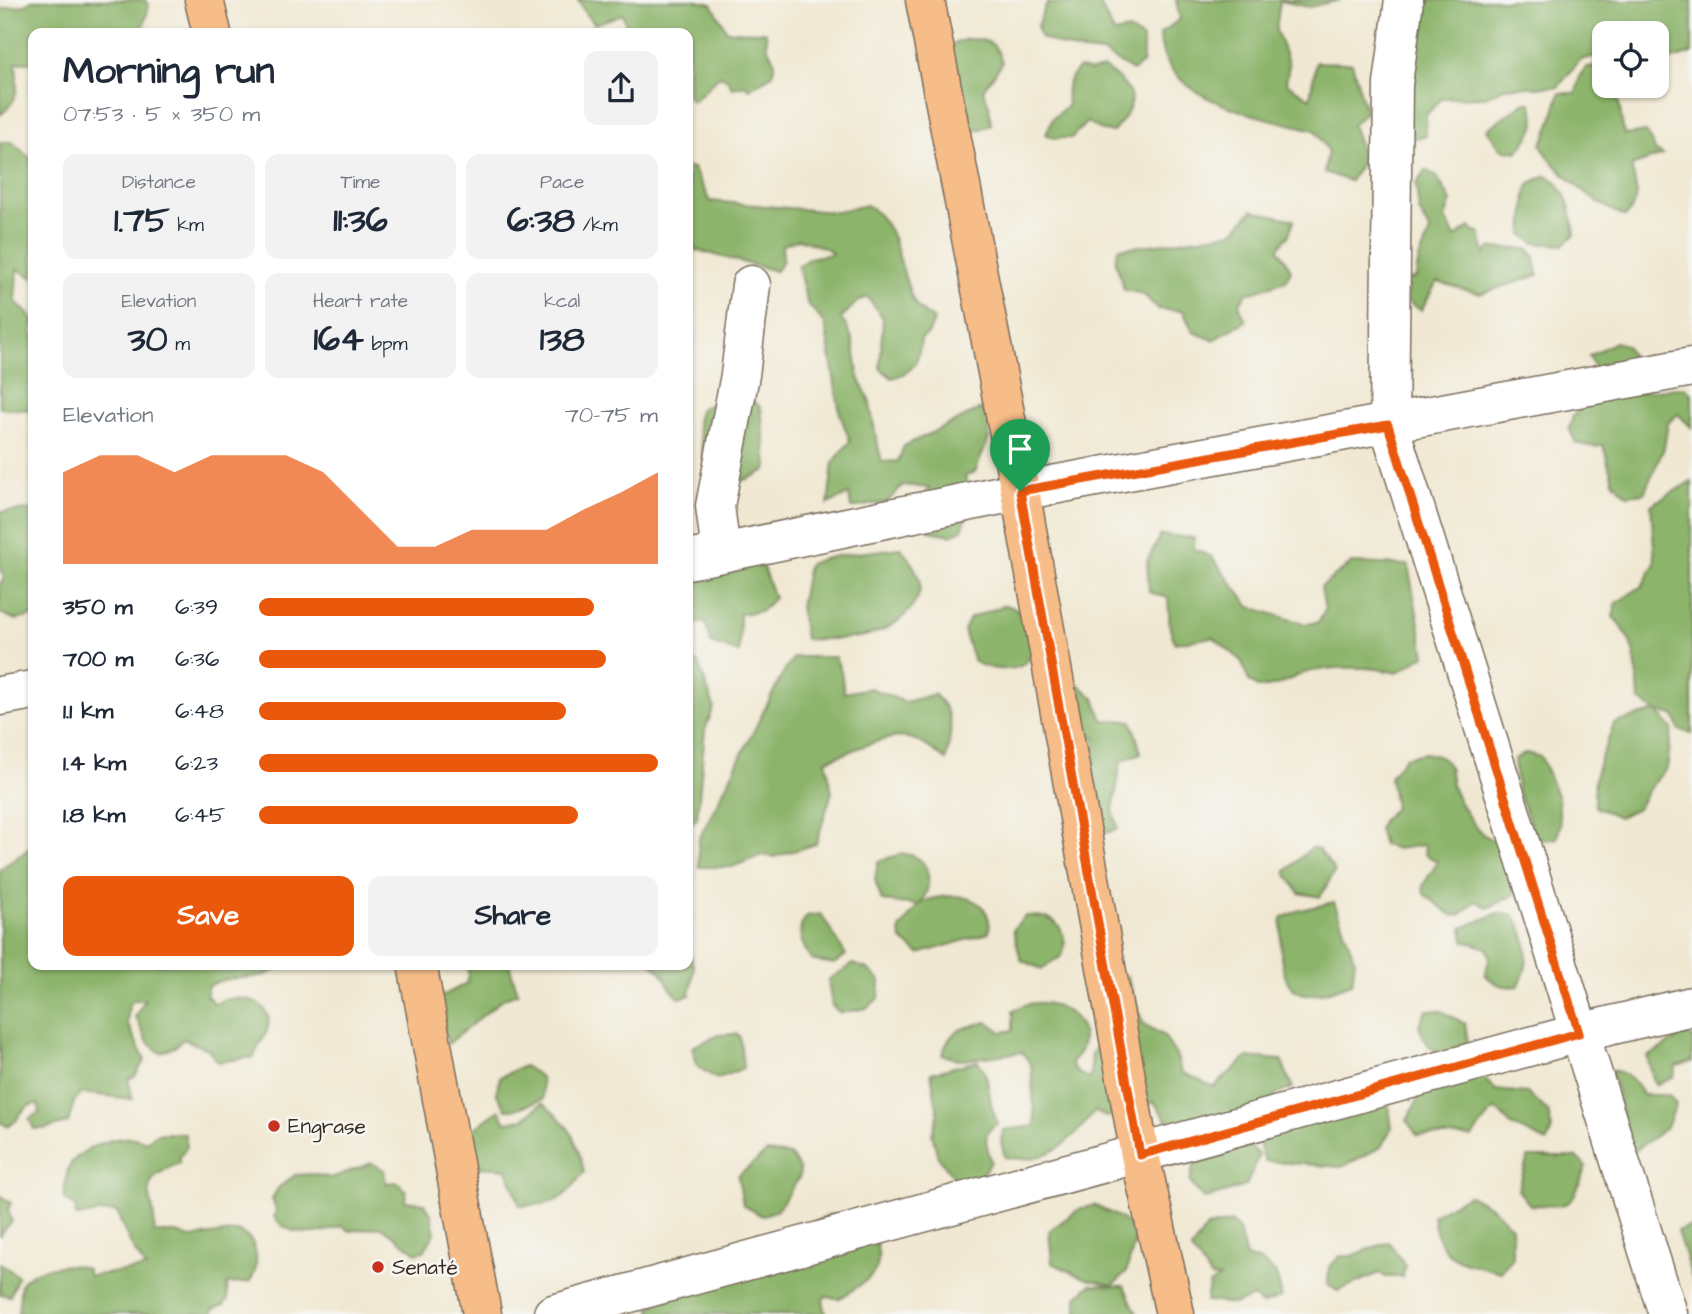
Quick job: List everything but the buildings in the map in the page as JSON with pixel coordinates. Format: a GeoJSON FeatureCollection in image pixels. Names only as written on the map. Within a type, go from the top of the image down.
{"type":"FeatureCollection","features":[{"type":"Feature","properties":{"kind":"main road"},"geometry":{"type":"LineString","coordinates":[[204,0],[211,28]]}},
{"type":"Feature","properties":{"kind":"main road"},"geometry":{"type":"LineString","coordinates":[[925,0],[1020,491],[1140,1155],[1175,1314]]}},
{"type":"Feature","properties":{"kind":"main road"},"geometry":{"type":"LineString","coordinates":[[418,970],[482,1314]]}},
{"type":"Feature","properties":{"kind":"street"},"geometry":{"type":"LineString","coordinates":[[1404,0],[1394,84],[1388,425],[1668,1314]]}},
{"type":"Feature","properties":{"kind":"street"},"geometry":{"type":"LineString","coordinates":[[751,285],[740,375],[704,557],[1020,491],[1692,367]]}},
{"type":"Feature","properties":{"kind":"street"},"geometry":{"type":"LineString","coordinates":[[0,696],[28,691]]}},
{"type":"Feature","properties":{"kind":"street"},"geometry":{"type":"LineString","coordinates":[[553,1314],[1579,1033],[1692,1006]]}},
{"type":"Feature","properties":{"kind":"green space"},"geometry":{"type":"Polygon","coordinates":[[[31,0],[145,0],[149,6],[144,25],[140,28],[28,28],[28,62],[16,63],[16,92],[7,110],[0,115],[0,9],[26,5],[31,0]]]}},
{"type":"Feature","properties":{"kind":"green space"},"geometry":{"type":"Polygon","coordinates":[[[578,0],[693,0],[712,4],[727,31],[766,32],[767,46],[775,63],[772,75],[749,89],[745,85],[732,88],[727,79],[720,76],[693,100],[693,28],[627,28],[623,14],[595,24],[578,0]]]}},
{"type":"Feature","properties":{"kind":"green space"},"geometry":{"type":"Polygon","coordinates":[[[1072,0],[1098,0],[1114,33],[1129,30],[1143,39],[1143,62],[1133,71],[1103,53],[1075,50],[1041,38],[1037,26],[1047,3],[1071,4],[1072,0]]]}},
{"type":"Feature","properties":{"kind":"green space"},"geometry":{"type":"Polygon","coordinates":[[[1176,0],[1341,0],[1309,7],[1280,1],[1276,30],[1289,64],[1286,83],[1310,98],[1316,62],[1352,63],[1366,112],[1352,125],[1364,159],[1350,181],[1324,172],[1328,151],[1315,130],[1218,103],[1195,91],[1177,76],[1165,57],[1160,34],[1180,19],[1176,0]]]}},
{"type":"Feature","properties":{"kind":"green space"},"geometry":{"type":"Polygon","coordinates":[[[1412,0],[1692,0],[1692,53],[1669,60],[1669,21],[1592,21],[1592,57],[1580,60],[1558,87],[1506,87],[1485,97],[1442,98],[1426,115],[1426,136],[1408,139],[1412,0]]]}},
{"type":"Feature","properties":{"kind":"green space"},"geometry":{"type":"Polygon","coordinates":[[[967,39],[990,43],[997,50],[1002,63],[983,90],[989,105],[991,125],[966,134],[943,47],[967,39]]]}},
{"type":"Feature","properties":{"kind":"green space"},"geometry":{"type":"Polygon","coordinates":[[[1587,67],[1592,67],[1592,98],[1617,98],[1624,135],[1646,132],[1655,150],[1663,155],[1631,166],[1636,186],[1635,199],[1626,216],[1603,205],[1566,176],[1541,144],[1550,126],[1560,93],[1576,93],[1580,75],[1587,67]]]}},
{"type":"Feature","properties":{"kind":"green space"},"geometry":{"type":"Polygon","coordinates":[[[1079,68],[1090,71],[1104,68],[1128,90],[1130,105],[1113,132],[1103,131],[1087,122],[1071,138],[1054,138],[1046,134],[1053,118],[1068,105],[1067,85],[1079,68]]]}},
{"type":"Feature","properties":{"kind":"green space"},"geometry":{"type":"Polygon","coordinates":[[[1525,102],[1530,102],[1535,117],[1531,134],[1517,152],[1501,149],[1487,129],[1525,102]]]}},
{"type":"Feature","properties":{"kind":"green space"},"geometry":{"type":"Polygon","coordinates":[[[0,142],[12,142],[28,156],[28,275],[17,269],[15,301],[28,314],[28,410],[0,408],[0,142]]]}},
{"type":"Feature","properties":{"kind":"green space"},"geometry":{"type":"Polygon","coordinates":[[[693,168],[710,201],[834,212],[867,205],[878,214],[892,236],[914,302],[934,320],[929,333],[921,339],[914,365],[900,376],[892,378],[880,368],[883,318],[867,297],[858,301],[841,318],[852,339],[858,373],[869,400],[882,462],[898,461],[904,446],[981,409],[990,419],[989,438],[975,472],[965,476],[972,502],[962,530],[951,535],[930,531],[917,505],[929,488],[903,485],[887,502],[851,508],[849,494],[828,504],[833,463],[850,441],[840,414],[825,324],[807,303],[798,267],[809,258],[832,254],[828,249],[799,239],[782,245],[783,260],[776,271],[696,250],[693,243],[693,168]]]}},
{"type":"Feature","properties":{"kind":"green space"},"geometry":{"type":"Polygon","coordinates":[[[1426,170],[1437,177],[1451,201],[1445,218],[1455,237],[1470,227],[1474,232],[1480,233],[1485,254],[1490,248],[1529,249],[1535,258],[1538,275],[1480,294],[1437,282],[1421,310],[1406,301],[1408,280],[1416,278],[1419,259],[1430,231],[1419,211],[1416,184],[1426,170]]]}},
{"type":"Feature","properties":{"kind":"green space"},"geometry":{"type":"Polygon","coordinates":[[[1547,175],[1564,193],[1572,217],[1575,234],[1563,245],[1535,243],[1523,235],[1526,193],[1530,183],[1547,175]]]}},
{"type":"Feature","properties":{"kind":"green space"},"geometry":{"type":"Polygon","coordinates":[[[1252,210],[1294,220],[1289,235],[1278,248],[1291,270],[1286,281],[1246,294],[1239,305],[1246,321],[1213,340],[1193,332],[1183,311],[1158,309],[1143,294],[1124,290],[1115,259],[1119,248],[1228,233],[1237,229],[1252,210]]]}},
{"type":"Feature","properties":{"kind":"green space"},"geometry":{"type":"Polygon","coordinates":[[[1615,342],[1626,345],[1634,362],[1600,381],[1589,356],[1615,342]]]}},
{"type":"Feature","properties":{"kind":"green space"},"geometry":{"type":"Polygon","coordinates":[[[1683,387],[1692,393],[1692,428],[1678,414],[1668,423],[1664,448],[1644,493],[1627,495],[1613,481],[1603,445],[1595,447],[1576,443],[1569,428],[1573,416],[1592,398],[1683,387]]]}},
{"type":"Feature","properties":{"kind":"green space"},"geometry":{"type":"Polygon","coordinates":[[[749,397],[761,408],[766,470],[737,482],[707,476],[697,421],[701,408],[724,400],[749,397]]]}},
{"type":"Feature","properties":{"kind":"green space"},"geometry":{"type":"Polygon","coordinates":[[[1692,481],[1692,733],[1679,730],[1674,715],[1658,712],[1672,729],[1667,768],[1650,787],[1638,808],[1619,817],[1595,807],[1595,783],[1599,764],[1614,723],[1656,711],[1639,700],[1631,645],[1613,617],[1616,603],[1642,586],[1655,563],[1651,505],[1692,481]]]}},
{"type":"Feature","properties":{"kind":"green space"},"geometry":{"type":"Polygon","coordinates":[[[28,510],[28,617],[16,620],[0,613],[0,584],[4,578],[0,565],[0,512],[28,510]]]}},
{"type":"Feature","properties":{"kind":"green space"},"geometry":{"type":"Polygon","coordinates":[[[1161,535],[1194,538],[1194,549],[1212,557],[1250,607],[1305,624],[1319,622],[1325,609],[1321,587],[1352,563],[1408,565],[1425,655],[1397,673],[1360,668],[1317,670],[1259,688],[1249,681],[1241,660],[1213,637],[1175,643],[1170,629],[1168,598],[1149,592],[1147,561],[1161,535]]]}},
{"type":"Feature","properties":{"kind":"green space"},"geometry":{"type":"Polygon","coordinates":[[[901,548],[917,573],[920,588],[907,613],[873,634],[846,639],[805,639],[800,607],[808,565],[839,556],[901,548]]]}},
{"type":"Feature","properties":{"kind":"green space"},"geometry":{"type":"Polygon","coordinates":[[[693,559],[760,559],[774,598],[761,611],[740,614],[739,653],[711,643],[705,622],[693,624],[693,559]]]}},
{"type":"Feature","properties":{"kind":"green space"},"geometry":{"type":"Polygon","coordinates":[[[1005,605],[1026,612],[1033,637],[1031,655],[1019,667],[1010,669],[991,668],[974,662],[964,631],[970,618],[1005,605]]]}},
{"type":"Feature","properties":{"kind":"green space"},"geometry":{"type":"Polygon","coordinates":[[[794,657],[835,657],[841,671],[844,693],[870,688],[905,702],[934,694],[949,717],[946,760],[922,743],[903,737],[880,740],[826,760],[832,792],[816,844],[774,857],[762,855],[732,867],[699,867],[698,842],[701,835],[783,673],[794,657]]]}},
{"type":"Feature","properties":{"kind":"green space"},"geometry":{"type":"Polygon","coordinates":[[[698,662],[714,707],[705,730],[697,819],[693,822],[693,663],[698,662]]]}},
{"type":"Feature","properties":{"kind":"green space"},"geometry":{"type":"Polygon","coordinates":[[[1078,684],[1095,699],[1103,720],[1132,721],[1141,753],[1121,761],[1113,810],[1118,829],[1095,836],[1089,770],[1095,763],[1095,737],[1071,736],[1064,689],[1078,684]]]}},
{"type":"Feature","properties":{"kind":"green space"},"geometry":{"type":"Polygon","coordinates":[[[1425,753],[1447,763],[1455,793],[1472,821],[1484,835],[1504,844],[1514,877],[1514,895],[1488,908],[1476,901],[1460,915],[1453,916],[1424,894],[1423,885],[1438,862],[1425,854],[1424,845],[1397,849],[1383,845],[1378,829],[1383,819],[1395,808],[1390,777],[1405,757],[1425,753]]]}},
{"type":"Feature","properties":{"kind":"green space"},"geometry":{"type":"Polygon","coordinates":[[[1526,753],[1541,757],[1558,798],[1560,826],[1557,838],[1545,840],[1535,836],[1517,789],[1514,759],[1526,753]]]}},
{"type":"Feature","properties":{"kind":"green space"},"geometry":{"type":"Polygon","coordinates":[[[1311,848],[1319,850],[1335,871],[1320,897],[1299,893],[1285,872],[1311,848]]]}},
{"type":"Feature","properties":{"kind":"green space"},"geometry":{"type":"Polygon","coordinates":[[[28,849],[28,970],[275,970],[256,977],[227,979],[207,987],[207,996],[215,1004],[222,1000],[240,998],[250,1000],[265,1009],[268,1027],[254,1057],[218,1062],[208,1049],[183,1039],[175,1047],[161,1053],[146,1040],[135,1017],[145,1000],[135,1000],[129,1004],[127,1023],[145,1060],[135,1076],[128,1079],[133,1099],[81,1093],[74,1102],[68,1123],[34,1129],[29,1119],[40,1112],[38,1104],[28,1107],[16,1121],[7,1126],[0,1122],[0,869],[28,849]]]}},
{"type":"Feature","properties":{"kind":"green space"},"geometry":{"type":"Polygon","coordinates":[[[902,854],[919,859],[927,871],[928,887],[921,903],[943,897],[967,898],[985,910],[989,920],[989,933],[919,954],[901,939],[900,929],[918,905],[882,901],[875,880],[878,861],[902,854]]]}},
{"type":"Feature","properties":{"kind":"green space"},"geometry":{"type":"Polygon","coordinates":[[[1334,902],[1355,960],[1352,983],[1314,994],[1301,993],[1292,988],[1286,979],[1281,954],[1282,918],[1297,911],[1334,902]]]}},
{"type":"Feature","properties":{"kind":"green space"},"geometry":{"type":"Polygon","coordinates":[[[1498,913],[1512,914],[1525,940],[1527,959],[1518,986],[1508,987],[1492,981],[1485,974],[1490,957],[1487,948],[1464,941],[1462,928],[1498,913]]]}},
{"type":"Feature","properties":{"kind":"green space"},"geometry":{"type":"Polygon","coordinates":[[[821,914],[846,955],[834,964],[811,960],[801,938],[801,927],[807,916],[821,914]]]}},
{"type":"Feature","properties":{"kind":"green space"},"geometry":{"type":"Polygon","coordinates":[[[1025,916],[1048,918],[1057,924],[1063,934],[1065,945],[1061,956],[1042,969],[1021,960],[1013,929],[1025,916]]]}},
{"type":"Feature","properties":{"kind":"green space"},"geometry":{"type":"Polygon","coordinates":[[[693,964],[694,967],[690,995],[680,998],[659,970],[693,970],[693,964]]]}},
{"type":"Feature","properties":{"kind":"green space"},"geometry":{"type":"Polygon","coordinates":[[[853,964],[868,969],[880,981],[879,998],[867,1008],[840,1013],[832,1006],[828,980],[853,964]]]}},
{"type":"Feature","properties":{"kind":"green space"},"geometry":{"type":"Polygon","coordinates":[[[468,970],[511,970],[518,993],[504,998],[448,1044],[435,1000],[467,983],[468,970]]]}},
{"type":"Feature","properties":{"kind":"green space"},"geometry":{"type":"Polygon","coordinates":[[[1127,976],[1143,1023],[1164,1036],[1177,1057],[1181,1072],[1214,1087],[1247,1057],[1281,1060],[1293,1088],[1276,1094],[1265,1112],[1171,1126],[1154,1102],[1106,1117],[1095,1111],[1067,1142],[1045,1155],[1020,1159],[1005,1157],[1001,1142],[1003,1130],[1035,1126],[1031,1065],[1022,1052],[963,1060],[942,1055],[949,1039],[964,1028],[988,1022],[1002,1032],[1013,1030],[1013,1011],[1024,1005],[1050,1004],[1062,1008],[1080,1024],[1083,1036],[1081,1049],[1071,1062],[1076,1072],[1090,1079],[1092,1053],[1105,1036],[1127,976]]]}},
{"type":"Feature","properties":{"kind":"green space"},"geometry":{"type":"Polygon","coordinates":[[[1427,1010],[1442,1011],[1465,1024],[1468,1041],[1454,1057],[1435,1051],[1424,1038],[1419,1025],[1427,1010]]]}},
{"type":"Feature","properties":{"kind":"green space"},"geometry":{"type":"Polygon","coordinates":[[[736,1034],[740,1037],[743,1068],[717,1079],[698,1067],[692,1047],[719,1035],[736,1034]]]}},
{"type":"Feature","properties":{"kind":"green space"},"geometry":{"type":"Polygon","coordinates":[[[1683,1035],[1692,1036],[1692,1062],[1676,1066],[1674,1077],[1655,1085],[1647,1057],[1683,1035]]]}},
{"type":"Feature","properties":{"kind":"green space"},"geometry":{"type":"Polygon","coordinates":[[[978,1061],[986,1076],[992,1108],[998,1123],[987,1135],[991,1162],[972,1188],[957,1181],[938,1157],[932,1134],[938,1114],[931,1073],[978,1061]]]}},
{"type":"Feature","properties":{"kind":"green space"},"geometry":{"type":"Polygon","coordinates":[[[524,1066],[541,1077],[543,1099],[516,1109],[506,1109],[496,1093],[500,1077],[524,1066]]]}},
{"type":"Feature","properties":{"kind":"green space"},"geometry":{"type":"Polygon","coordinates":[[[1611,1070],[1630,1078],[1642,1095],[1669,1095],[1676,1105],[1667,1127],[1632,1153],[1611,1070]]]}},
{"type":"Feature","properties":{"kind":"green space"},"geometry":{"type":"Polygon","coordinates":[[[1482,1077],[1496,1090],[1527,1093],[1548,1111],[1552,1129],[1547,1142],[1511,1125],[1497,1110],[1492,1111],[1472,1137],[1417,1135],[1407,1121],[1425,1084],[1482,1077]]]}},
{"type":"Feature","properties":{"kind":"green space"},"geometry":{"type":"Polygon","coordinates":[[[1388,1101],[1392,1127],[1381,1147],[1342,1167],[1265,1161],[1260,1147],[1268,1119],[1388,1101]]]}},
{"type":"Feature","properties":{"kind":"green space"},"geometry":{"type":"Polygon","coordinates":[[[542,1103],[560,1118],[571,1133],[584,1172],[557,1200],[520,1206],[507,1169],[481,1167],[475,1170],[465,1153],[467,1134],[499,1110],[506,1122],[523,1119],[542,1103]]]}},
{"type":"Feature","properties":{"kind":"green space"},"geometry":{"type":"Polygon","coordinates":[[[156,1134],[185,1134],[187,1146],[180,1157],[180,1163],[164,1170],[150,1184],[154,1233],[177,1233],[190,1238],[238,1231],[251,1240],[254,1246],[256,1262],[249,1282],[227,1284],[228,1300],[223,1306],[213,1309],[213,1314],[18,1314],[21,1283],[43,1269],[80,1267],[87,1269],[89,1276],[146,1268],[130,1242],[117,1212],[76,1216],[75,1206],[64,1199],[66,1179],[73,1161],[88,1149],[119,1139],[146,1142],[156,1134]]]}},
{"type":"Feature","properties":{"kind":"green space"},"geometry":{"type":"Polygon","coordinates":[[[1245,1142],[1259,1155],[1246,1186],[1204,1199],[1190,1182],[1195,1157],[1245,1142]]]}},
{"type":"Feature","properties":{"kind":"green space"},"geometry":{"type":"Polygon","coordinates":[[[767,1152],[790,1155],[800,1169],[799,1178],[777,1210],[762,1216],[743,1205],[738,1176],[767,1152]]]}},
{"type":"Feature","properties":{"kind":"green space"},"geometry":{"type":"Polygon","coordinates":[[[1528,1157],[1576,1157],[1586,1166],[1577,1190],[1569,1202],[1530,1205],[1518,1190],[1528,1157]]]}},
{"type":"Feature","properties":{"kind":"green space"},"geometry":{"type":"Polygon","coordinates":[[[372,1163],[384,1170],[386,1183],[398,1182],[406,1191],[405,1201],[424,1203],[431,1214],[435,1233],[424,1251],[417,1253],[382,1227],[350,1231],[342,1226],[306,1233],[288,1229],[274,1217],[276,1210],[272,1199],[278,1188],[295,1175],[312,1174],[331,1178],[372,1163]]]}},
{"type":"Feature","properties":{"kind":"green space"},"geometry":{"type":"Polygon","coordinates":[[[0,1195],[11,1203],[8,1210],[12,1221],[0,1235],[0,1195]]]}},
{"type":"Feature","properties":{"kind":"green space"},"geometry":{"type":"Polygon","coordinates":[[[1469,1195],[1493,1208],[1512,1227],[1512,1257],[1501,1272],[1463,1262],[1446,1251],[1440,1243],[1433,1215],[1469,1195]]]}},
{"type":"Feature","properties":{"kind":"green space"},"geometry":{"type":"Polygon","coordinates":[[[1094,1205],[1121,1218],[1137,1233],[1126,1273],[1113,1285],[1087,1279],[1052,1263],[1049,1231],[1078,1210],[1094,1205]]]}},
{"type":"Feature","properties":{"kind":"green space"},"geometry":{"type":"Polygon","coordinates":[[[868,1214],[877,1246],[878,1265],[866,1280],[839,1299],[826,1296],[823,1300],[826,1314],[651,1314],[651,1307],[828,1215],[868,1214]]]}},
{"type":"Feature","properties":{"kind":"green space"},"geometry":{"type":"Polygon","coordinates":[[[1231,1222],[1239,1230],[1246,1258],[1259,1260],[1276,1273],[1282,1297],[1262,1305],[1254,1297],[1236,1304],[1206,1301],[1209,1285],[1221,1277],[1212,1278],[1191,1250],[1207,1227],[1231,1222]]]}},
{"type":"Feature","properties":{"kind":"green space"},"geometry":{"type":"Polygon","coordinates":[[[1692,1226],[1692,1278],[1677,1231],[1692,1226]]]}},
{"type":"Feature","properties":{"kind":"green space"},"geometry":{"type":"Polygon","coordinates":[[[1389,1242],[1405,1265],[1403,1277],[1386,1277],[1379,1273],[1337,1291],[1328,1284],[1329,1267],[1340,1256],[1351,1256],[1389,1242]]]}},
{"type":"Feature","properties":{"kind":"green space"},"geometry":{"type":"Polygon","coordinates":[[[0,1263],[18,1276],[10,1296],[0,1294],[0,1263]]]}},
{"type":"Feature","properties":{"kind":"green space"},"geometry":{"type":"Polygon","coordinates":[[[1090,1285],[1124,1286],[1137,1314],[1077,1314],[1077,1297],[1090,1285]]]}},
{"type":"Feature","properties":{"kind":"place","name":"Engrase"},"geometry":{"type":"Point","coordinates":[274,1126]}},
{"type":"Feature","properties":{"kind":"place","name":"Senaté"},"geometry":{"type":"Point","coordinates":[378,1267]}},
{"type":"Feature","properties":{"kind":"route"},"geometry":{"type":"LineString","coordinates":[[1388,425],[1579,1033],[1140,1155],[1020,491],[1388,425]]}}]}
